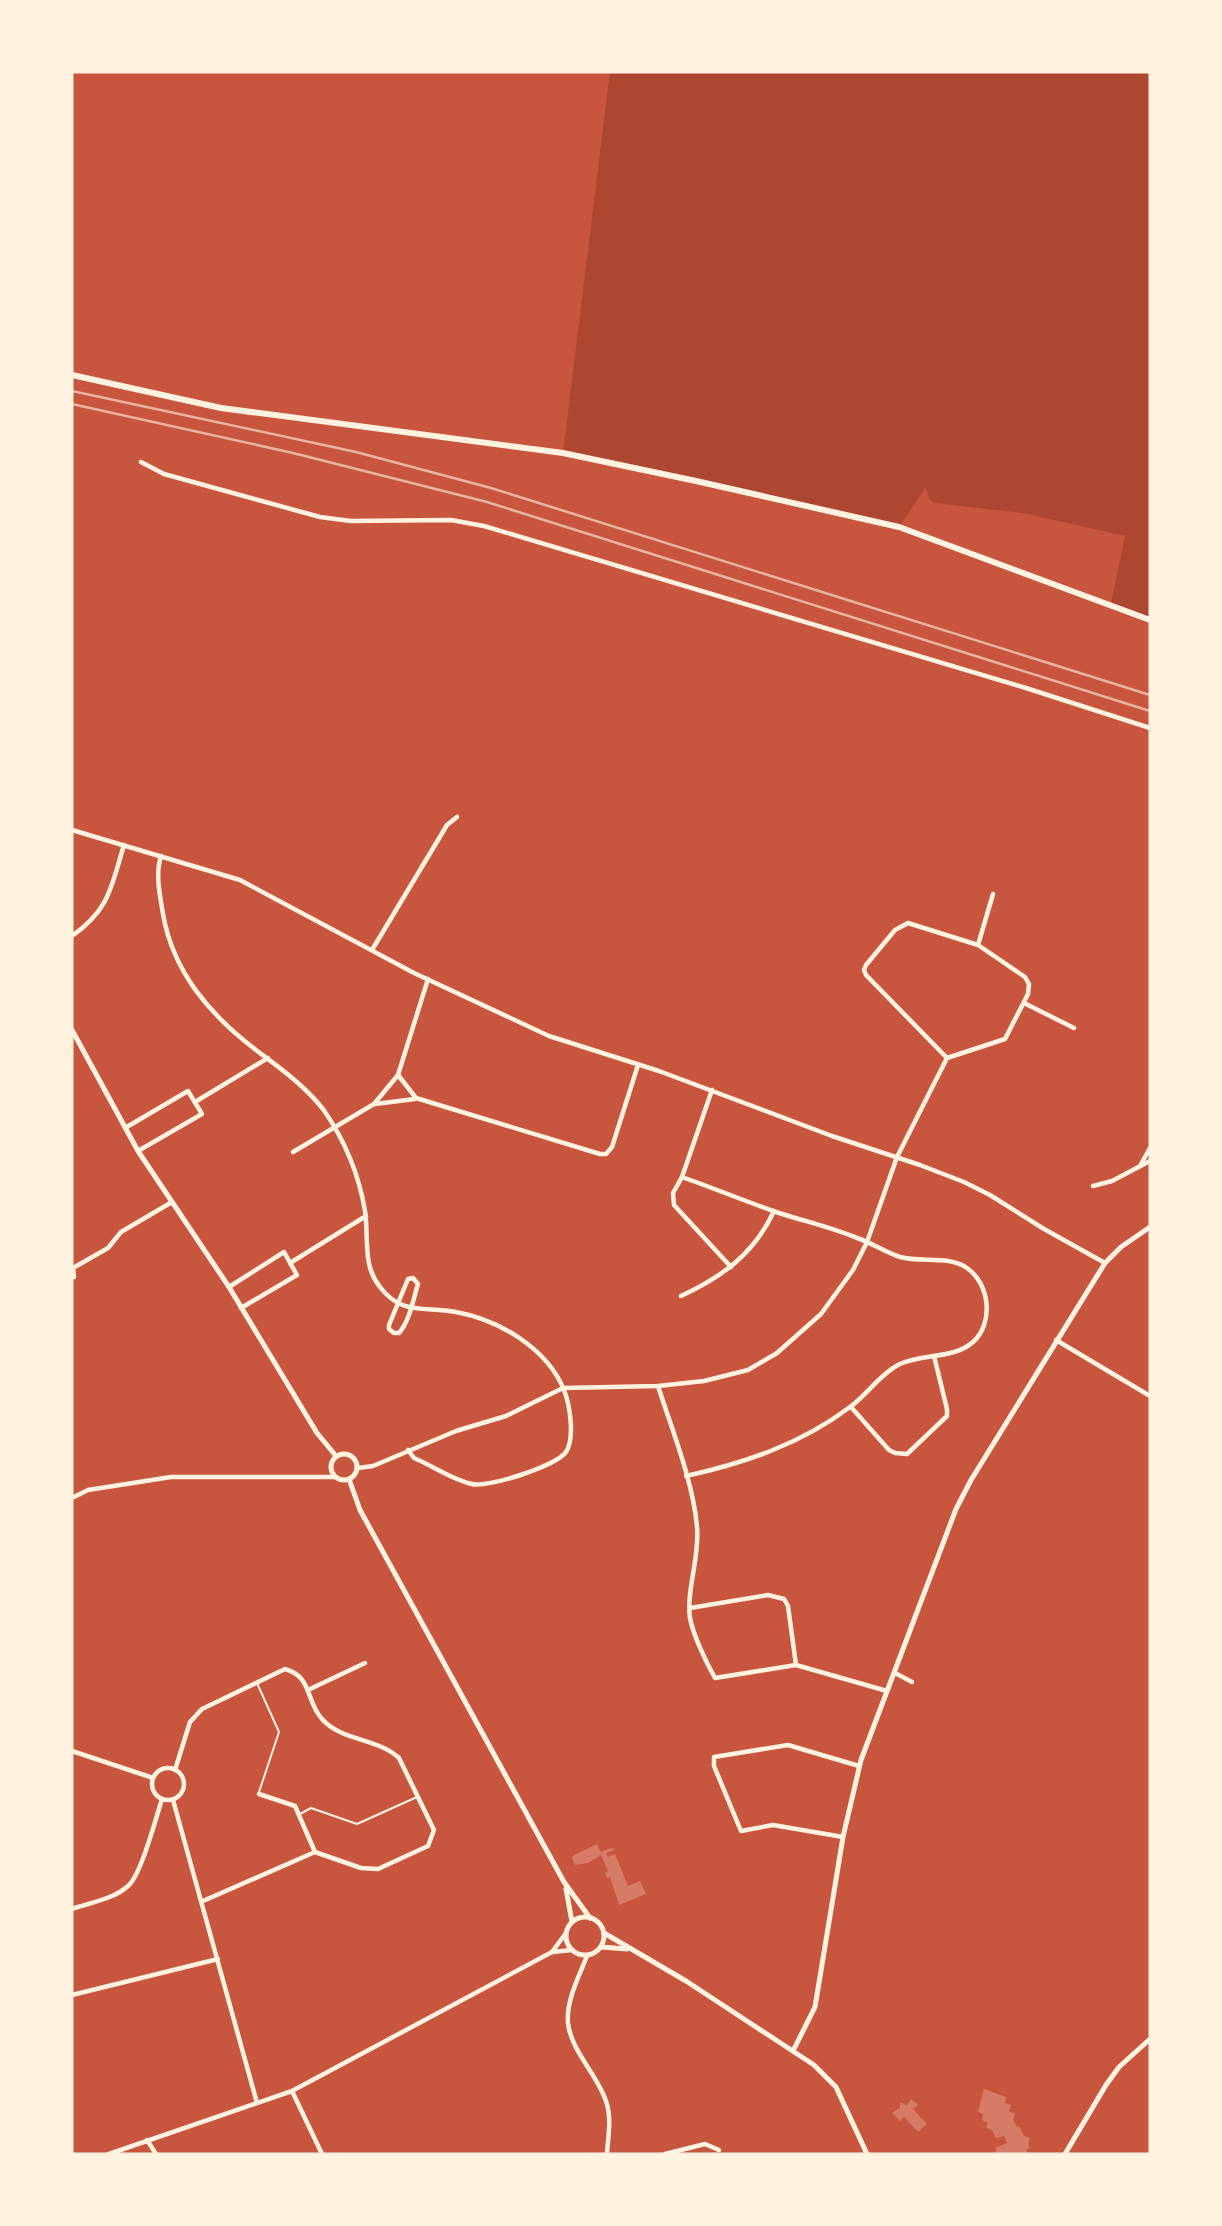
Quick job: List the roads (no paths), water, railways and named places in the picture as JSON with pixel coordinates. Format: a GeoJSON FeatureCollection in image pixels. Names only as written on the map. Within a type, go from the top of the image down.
{"type":"FeatureCollection","features":[{"type":"Feature","properties":{"kind":"main road"},"geometry":{"type":"LineString","coordinates":[[72,375],[234,410],[563,453],[777,499],[900,527],[1150,620]]}},
{"type":"Feature","properties":{"kind":"street"},"geometry":{"type":"LineString","coordinates":[[141,462],[164,474],[320,517],[351,521],[451,520],[484,526],[1026,688],[1150,728]]}},
{"type":"Feature","properties":{"kind":"street"},"geometry":{"type":"LineString","coordinates":[[372,950],[447,825],[457,817]]}},
{"type":"Feature","properties":{"kind":"street"},"geometry":{"type":"LineString","coordinates":[[72,830],[240,880],[428,979],[550,1035],[712,1090],[832,1136],[936,1170],[990,1195],[1105,1263]]}},
{"type":"Feature","properties":{"kind":"street"},"geometry":{"type":"LineString","coordinates":[[72,936],[90,923],[98,913],[114,882],[124,845]]}},
{"type":"Feature","properties":{"kind":"street"},"geometry":{"type":"LineString","coordinates":[[161,856],[159,887],[164,920],[184,973],[209,1009],[226,1026],[296,1081],[321,1107],[335,1128],[360,1184],[366,1216],[366,1246],[370,1269],[379,1287],[396,1304],[411,1310],[438,1309],[459,1312],[502,1328],[540,1354],[563,1388],[569,1417],[570,1441],[559,1458],[530,1471],[474,1485],[414,1458],[408,1450]]}},
{"type":"Feature","properties":{"kind":"street"},"geometry":{"type":"LineString","coordinates":[[978,945],[993,894]]}},
{"type":"Feature","properties":{"kind":"street"},"geometry":{"type":"LineString","coordinates":[[358,1468],[373,1466],[408,1450],[506,1416],[563,1388],[658,1386],[725,1377],[748,1370],[777,1353],[821,1314],[853,1270],[867,1242],[897,1157],[947,1058],[1005,1039],[1030,989],[1028,980],[978,945],[908,923],[895,930],[864,970],[947,1058]]}},
{"type":"Feature","properties":{"kind":"street"},"geometry":{"type":"LineString","coordinates":[[293,1152],[374,1104],[398,1075],[428,979]]}},
{"type":"Feature","properties":{"kind":"street"},"geometry":{"type":"LineString","coordinates":[[1024,1003],[1073,1028]]}},
{"type":"Feature","properties":{"kind":"street"},"geometry":{"type":"LineString","coordinates":[[72,1030],[138,1151],[229,1287],[317,1433],[336,1456]]}},
{"type":"Feature","properties":{"kind":"street"},"geometry":{"type":"LineString","coordinates":[[195,1102],[268,1058]]}},
{"type":"Feature","properties":{"kind":"street"},"geometry":{"type":"LineString","coordinates":[[374,1104],[416,1098],[606,1154],[611,1147],[638,1065]]}},
{"type":"Feature","properties":{"kind":"street"},"geometry":{"type":"LineString","coordinates":[[398,1075],[416,1098]]}},
{"type":"Feature","properties":{"kind":"street"},"geometry":{"type":"LineString","coordinates":[[712,1090],[682,1177],[673,1193],[674,1205],[731,1267]]}},
{"type":"Feature","properties":{"kind":"street"},"geometry":{"type":"LineString","coordinates":[[125,1129],[188,1091],[195,1102],[202,1114],[138,1151]]}},
{"type":"Feature","properties":{"kind":"street"},"geometry":{"type":"LineString","coordinates":[[1140,1167],[1150,1149]]}},
{"type":"Feature","properties":{"kind":"street"},"geometry":{"type":"LineString","coordinates":[[1093,1186],[1112,1181],[1150,1161]]}},
{"type":"Feature","properties":{"kind":"street"},"geometry":{"type":"LineString","coordinates":[[682,1177],[867,1242],[901,1257],[958,1263],[977,1277],[986,1298],[987,1308],[982,1331],[972,1343],[959,1351],[899,1364],[850,1407],[806,1435],[770,1453],[731,1466],[686,1476]]}},
{"type":"Feature","properties":{"kind":"street"},"geometry":{"type":"LineString","coordinates":[[74,1277],[73,1268],[108,1248],[121,1232],[172,1202]]}},
{"type":"Feature","properties":{"kind":"street"},"geometry":{"type":"LineString","coordinates":[[681,1296],[711,1282],[731,1267],[766,1229],[774,1211]]}},
{"type":"Feature","properties":{"kind":"street"},"geometry":{"type":"LineString","coordinates":[[290,1263],[366,1216]]}},
{"type":"Feature","properties":{"kind":"street"},"geometry":{"type":"LineString","coordinates":[[793,2051],[815,2007],[843,1837],[859,1766],[956,1509],[971,1480],[1105,1263],[1121,1247],[1150,1227]]}},
{"type":"Feature","properties":{"kind":"street"},"geometry":{"type":"LineString","coordinates":[[229,1287],[284,1252],[297,1275],[241,1308]]}},
{"type":"Feature","properties":{"kind":"street"},"geometry":{"type":"LineString","coordinates":[[414,1278],[418,1284],[411,1310],[399,1333],[389,1329],[396,1304],[408,1279],[414,1278]]}},
{"type":"Feature","properties":{"kind":"street"},"geometry":{"type":"LineString","coordinates":[[1056,1340],[1150,1396]]}},
{"type":"Feature","properties":{"kind":"street"},"geometry":{"type":"LineString","coordinates":[[850,1407],[889,1450],[907,1454],[947,1416],[934,1356]]}},
{"type":"Feature","properties":{"kind":"street"},"geometry":{"type":"LineString","coordinates":[[658,1386],[686,1476],[697,1525],[698,1546],[690,1608],[694,1633],[715,1678],[796,1665],[887,1691]]}},
{"type":"Feature","properties":{"kind":"street"},"geometry":{"type":"LineString","coordinates":[[72,1498],[88,1490],[171,1478],[335,1477],[342,1480],[354,1475],[358,1468],[356,1459],[343,1453],[336,1456],[331,1462],[335,1477]]}},
{"type":"Feature","properties":{"kind":"street"},"geometry":{"type":"LineString","coordinates":[[349,1479],[360,1510],[564,1882],[590,1918],[599,1923],[604,1933],[686,1981],[814,2065],[836,2087],[867,2154]]}},
{"type":"Feature","properties":{"kind":"street"},"geometry":{"type":"LineString","coordinates":[[690,1608],[768,1595],[784,1599],[788,1606],[796,1665]]}},
{"type":"Feature","properties":{"kind":"street"},"geometry":{"type":"LineString","coordinates":[[308,1690],[365,1663]]}},
{"type":"Feature","properties":{"kind":"street"},"geometry":{"type":"LineString","coordinates":[[175,1770],[190,1722],[201,1709],[285,1669],[296,1672],[321,1718],[334,1729],[389,1749],[399,1758],[434,1830],[428,1846],[378,1869],[361,1868],[315,1852],[203,1901]]}},
{"type":"Feature","properties":{"kind":"street"},"geometry":{"type":"LineString","coordinates":[[894,1673],[912,1682]]}},
{"type":"Feature","properties":{"kind":"street"},"geometry":{"type":"LineString","coordinates":[[843,1837],[773,1825],[741,1830],[714,1766],[714,1757],[788,1745],[859,1766]]}},
{"type":"Feature","properties":{"kind":"street"},"geometry":{"type":"LineString","coordinates":[[72,1751],[153,1778]]}},
{"type":"Feature","properties":{"kind":"street"},"geometry":{"type":"LineString","coordinates":[[160,1770],[175,1770],[183,1777],[184,1788],[173,1800],[162,1799],[152,1788],[153,1778],[160,1770]]}},
{"type":"Feature","properties":{"kind":"street"},"geometry":{"type":"LineString","coordinates":[[258,1794],[295,1806],[315,1852]]}},
{"type":"Feature","properties":{"kind":"street"},"geometry":{"type":"LineString","coordinates":[[72,1909],[118,1893],[130,1885],[162,1799]]}},
{"type":"Feature","properties":{"kind":"street"},"geometry":{"type":"LineString","coordinates":[[173,1800],[257,2103]]}},
{"type":"Feature","properties":{"kind":"street"},"geometry":{"type":"LineString","coordinates":[[564,1882],[572,1923]]}},
{"type":"Feature","properties":{"kind":"street"},"geometry":{"type":"LineString","coordinates":[[552,1952],[572,1923],[577,1919],[590,1918]]}},
{"type":"Feature","properties":{"kind":"street"},"geometry":{"type":"LineString","coordinates":[[566,1933],[572,1950]]}},
{"type":"Feature","properties":{"kind":"street"},"geometry":{"type":"LineString","coordinates":[[601,1947],[604,1933]]}},
{"type":"Feature","properties":{"kind":"street"},"geometry":{"type":"LineString","coordinates":[[607,2154],[607,2102],[569,2027],[570,2004],[587,1956],[601,1947],[630,1950]]}},
{"type":"Feature","properties":{"kind":"street"},"geometry":{"type":"LineString","coordinates":[[109,2154],[292,2091],[552,1952],[572,1950],[587,1956]]}},
{"type":"Feature","properties":{"kind":"street"},"geometry":{"type":"LineString","coordinates":[[72,1995],[218,1959]]}},
{"type":"Feature","properties":{"kind":"street"},"geometry":{"type":"LineString","coordinates":[[1065,2154],[1119,2067],[1150,2039]]}},
{"type":"Feature","properties":{"kind":"street"},"geometry":{"type":"LineString","coordinates":[[292,2091],[321,2154]]}},
{"type":"Feature","properties":{"kind":"street"},"geometry":{"type":"LineString","coordinates":[[147,2140],[156,2154]]}},
{"type":"Feature","properties":{"kind":"street"},"geometry":{"type":"LineString","coordinates":[[665,2154],[705,2144],[719,2150]]}},
{"type":"Feature","properties":{"kind":"lane"},"geometry":{"type":"LineString","coordinates":[[257,1682],[279,1732],[258,1794]]}},
{"type":"Feature","properties":{"kind":"lane"},"geometry":{"type":"LineString","coordinates":[[299,1814],[311,1808],[357,1824],[418,1797]]}},
{"type":"Feature","properties":{"kind":"railway"},"geometry":{"type":"LineString","coordinates":[[72,391],[356,452],[491,488],[1150,695]]}},
{"type":"Feature","properties":{"kind":"railway"},"geometry":{"type":"LineString","coordinates":[[72,404],[293,453],[487,502],[1150,711]]}}]}
